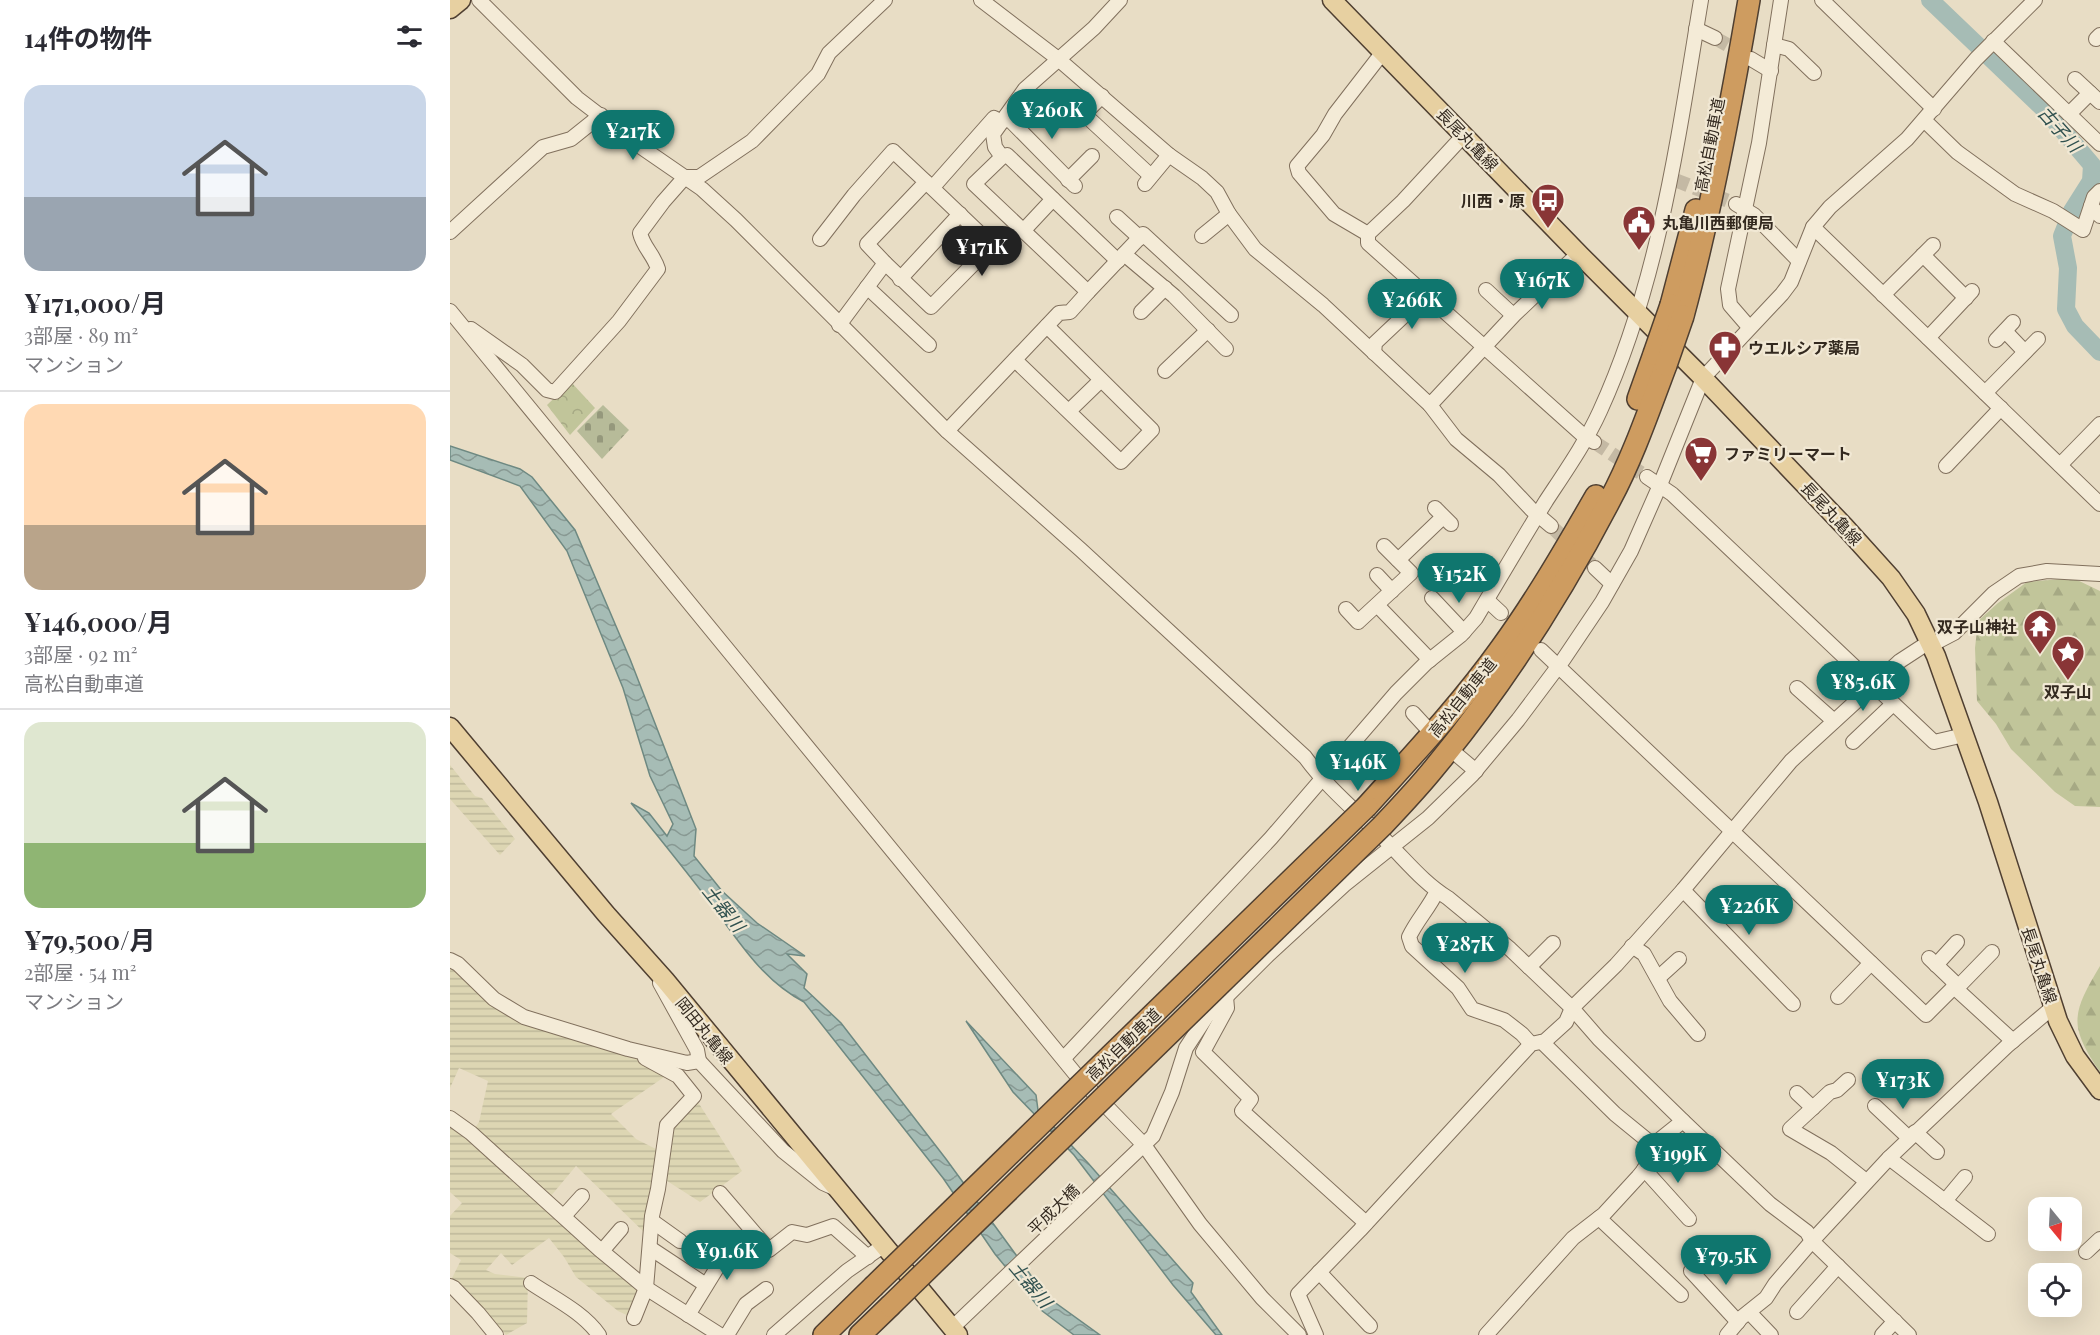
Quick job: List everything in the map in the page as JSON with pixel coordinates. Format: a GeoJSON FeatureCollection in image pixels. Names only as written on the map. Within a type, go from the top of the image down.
{"type":"FeatureCollection","features":[{"type":"Feature","properties":{"kind":"highway","name":"高松自動車道"},"geometry":{"type":"LineString","coordinates":[[1677,310],[1735,0]]}},
{"type":"Feature","properties":{"kind":"highway","name":"高松自動車道"},"geometry":{"type":"LineString","coordinates":[[860,1335],[1383,825],[1435,768],[1466,728],[1550,607],[1611,498],[1642,428],[1660,359],[1698,259],[1734,88],[1749,0]]}},
{"type":"Feature","properties":{"kind":"highway","name":"高松自動車道"},"geometry":{"type":"LineString","coordinates":[[824,1335],[1367,806],[1463,696],[1500,650],[1537,597],[1598,492],[1660,359]]}},
{"type":"Feature","properties":{"kind":"main road"},"geometry":{"type":"LineString","coordinates":[[450,9],[461,0]]}},
{"type":"Feature","properties":{"kind":"main road","name":"長尾丸亀線"},"geometry":{"type":"LineString","coordinates":[[1332,0],[1703,378],[1845,526],[1891,578],[1916,614],[1931,645],[1988,802],[2053,1007],[2075,1056],[2100,1090]]}},
{"type":"Feature","properties":{"kind":"main road","name":"岡田丸亀線"},"geometry":{"type":"LineString","coordinates":[[450,727],[837,1189],[952,1333]]}},
{"type":"Feature","properties":{"kind":"street"},"geometry":{"type":"LineString","coordinates":[[479,0],[578,98],[641,147],[702,189],[736,220],[947,431],[1098,566],[1305,757],[1322,779],[1405,862],[1529,967],[1683,1121],[1770,1204],[1807,1232],[1812,1241],[1909,1335]]}},
{"type":"Feature","properties":{"kind":"street"},"geometry":{"type":"LineString","coordinates":[[452,310],[522,365],[547,390],[555,392],[619,321],[658,269],[655,258],[642,243],[640,233],[663,202],[685,177],[699,177],[752,141],[818,74],[829,53],[885,0]]}},
{"type":"Feature","properties":{"kind":"street"},"geometry":{"type":"LineString","coordinates":[[981,0],[1057,58],[1168,155],[1202,178],[1217,192],[1229,214],[1255,249],[1323,305],[1430,405],[1456,439],[1500,475],[1551,526]]}},
{"type":"Feature","properties":{"kind":"street"},"geometry":{"type":"LineString","coordinates":[[1064,1058],[1272,838],[1396,693],[1430,660],[1464,632],[1476,618],[1538,515],[1590,439],[1638,313],[1659,233],[1672,180],[1701,0]]}},
{"type":"Feature","properties":{"kind":"street"},"geometry":{"type":"LineString","coordinates":[[1749,327],[1730,305],[1728,297],[1740,207],[1759,143],[1781,0]]}},
{"type":"Feature","properties":{"kind":"street"},"geometry":{"type":"LineString","coordinates":[[1821,0],[1934,109]]}},
{"type":"Feature","properties":{"kind":"street"},"geometry":{"type":"LineString","coordinates":[[1002,157],[995,147],[993,134],[1024,89],[1094,28],[1115,2]]}},
{"type":"Feature","properties":{"kind":"street"},"geometry":{"type":"LineString","coordinates":[[1703,378],[1791,282],[1813,227],[1830,207],[1907,138],[2028,2]]}},
{"type":"Feature","properties":{"kind":"street"},"geometry":{"type":"LineString","coordinates":[[1696,29],[1714,38]]}},
{"type":"Feature","properties":{"kind":"street"},"geometry":{"type":"LineString","coordinates":[[1992,42],[2100,144]]}},
{"type":"Feature","properties":{"kind":"street"},"geometry":{"type":"LineString","coordinates":[[1774,45],[1788,49],[1814,73]]}},
{"type":"Feature","properties":{"kind":"street"},"geometry":{"type":"LineString","coordinates":[[1368,234],[1334,214],[1299,173],[1297,166],[1323,135],[1335,114],[1383,52]]}},
{"type":"Feature","properties":{"kind":"street"},"geometry":{"type":"LineString","coordinates":[[1751,58],[1771,70]]}},
{"type":"Feature","properties":{"kind":"street"},"geometry":{"type":"LineString","coordinates":[[2069,114],[2095,97],[2075,79]]}},
{"type":"Feature","properties":{"kind":"street"},"geometry":{"type":"LineString","coordinates":[[1101,96],[1083,114],[1148,180],[1168,155]]}},
{"type":"Feature","properties":{"kind":"street"},"geometry":{"type":"LineString","coordinates":[[450,232],[543,147],[571,139],[602,115]]}},
{"type":"Feature","properties":{"kind":"street"},"geometry":{"type":"LineString","coordinates":[[820,239],[854,195],[893,151],[929,185],[960,214],[992,245],[931,308],[867,244],[929,185],[993,118],[1004,119],[1039,142],[1072,183],[1092,156]]}},
{"type":"Feature","properties":{"kind":"street"},"geometry":{"type":"LineString","coordinates":[[1924,120],[1958,152],[2015,194],[2064,217],[2078,228],[2084,230],[2095,211],[2094,197],[2100,191]]}},
{"type":"Feature","properties":{"kind":"street"},"geometry":{"type":"LineString","coordinates":[[1464,135],[1403,201],[1368,234],[1368,243],[1590,439]]}},
{"type":"Feature","properties":{"kind":"street"},"geometry":{"type":"LineString","coordinates":[[1088,292],[974,184],[1002,157],[1007,155],[1053,199],[1121,257],[1164,288],[1226,349]]}},
{"type":"Feature","properties":{"kind":"street"},"geometry":{"type":"LineString","coordinates":[[1024,230],[1053,199]]}},
{"type":"Feature","properties":{"kind":"street"},"geometry":{"type":"LineString","coordinates":[[1740,207],[1755,215],[1799,261]]}},
{"type":"Feature","properties":{"kind":"street"},"geometry":{"type":"LineString","coordinates":[[900,279],[960,214]]}},
{"type":"Feature","properties":{"kind":"street"},"geometry":{"type":"LineString","coordinates":[[1202,236],[1229,214]]}},
{"type":"Feature","properties":{"kind":"street"},"geometry":{"type":"LineString","coordinates":[[1117,217],[1140,238]]}},
{"type":"Feature","properties":{"kind":"street"},"geometry":{"type":"LineString","coordinates":[[1813,227],[2100,504]]}},
{"type":"Feature","properties":{"kind":"street"},"geometry":{"type":"LineString","coordinates":[[947,431],[1059,314],[1070,312],[1143,234],[1231,315]]}},
{"type":"Feature","properties":{"kind":"street"},"geometry":{"type":"LineString","coordinates":[[1883,295],[1928,250],[1969,294],[1929,338]]}},
{"type":"Feature","properties":{"kind":"street"},"geometry":{"type":"LineString","coordinates":[[1430,405],[1513,315],[1579,253]]}},
{"type":"Feature","properties":{"kind":"street"},"geometry":{"type":"LineString","coordinates":[[840,325],[885,263]]}},
{"type":"Feature","properties":{"kind":"street"},"geometry":{"type":"LineString","coordinates":[[867,287],[929,345]]}},
{"type":"Feature","properties":{"kind":"street"},"geometry":{"type":"LineString","coordinates":[[1141,312],[1164,288]]}},
{"type":"Feature","properties":{"kind":"street"},"geometry":{"type":"LineString","coordinates":[[1486,290],[1513,315]]}},
{"type":"Feature","properties":{"kind":"street"},"geometry":{"type":"LineString","coordinates":[[1374,353],[1375,343],[1426,295]]}},
{"type":"Feature","properties":{"kind":"street"},"geometry":{"type":"LineString","coordinates":[[452,310],[1077,1076],[1141,1148],[1262,1298],[1299,1335]]}},
{"type":"Feature","properties":{"kind":"street"},"geometry":{"type":"LineString","coordinates":[[1015,360],[1120,462],[1152,430],[1047,326]]}},
{"type":"Feature","properties":{"kind":"street"},"geometry":{"type":"LineString","coordinates":[[1165,371],[1208,330]]}},
{"type":"Feature","properties":{"kind":"street"},"geometry":{"type":"LineString","coordinates":[[2005,331],[2025,352]]}},
{"type":"Feature","properties":{"kind":"street"},"geometry":{"type":"LineString","coordinates":[[1985,393],[2038,339]]}},
{"type":"Feature","properties":{"kind":"street","name":"平成大橋"},"geometry":{"type":"LineString","coordinates":[[952,1333],[965,1316],[1153,1136],[1186,1048],[1207,1016],[1269,954],[1344,885],[1428,818],[1476,771],[1559,666],[1631,551],[1703,378]]}},
{"type":"Feature","properties":{"kind":"street"},"geometry":{"type":"LineString","coordinates":[[1069,411],[1101,380]]}},
{"type":"Feature","properties":{"kind":"street"},"geometry":{"type":"LineString","coordinates":[[1946,466],[2001,408]]}},
{"type":"Feature","properties":{"kind":"street"},"geometry":{"type":"LineString","coordinates":[[2060,465],[2100,424]]}},
{"type":"Feature","properties":{"kind":"street"},"geometry":{"type":"LineString","coordinates":[[1647,477],[1660,485],[1934,742],[1964,735]]}},
{"type":"Feature","properties":{"kind":"street"},"geometry":{"type":"LineString","coordinates":[[1398,560],[1443,516]]}},
{"type":"Feature","properties":{"kind":"street"},"geometry":{"type":"LineString","coordinates":[[1346,609],[1358,622],[1411,573],[1384,546]]}},
{"type":"Feature","properties":{"kind":"street"},"geometry":{"type":"LineString","coordinates":[[1595,568],[1612,584]]}},
{"type":"Feature","properties":{"kind":"street"},"geometry":{"type":"LineString","coordinates":[[1316,1335],[1298,1294],[1537,1043],[1566,1022],[1572,1008],[1616,965],[1683,890],[1791,761],[1900,661],[1923,646],[1931,645],[1954,633],[1994,593],[2019,576],[2047,571],[2100,574]]}},
{"type":"Feature","properties":{"kind":"street"},"geometry":{"type":"LineString","coordinates":[[1377,575],[1392,591]]}},
{"type":"Feature","properties":{"kind":"street"},"geometry":{"type":"LineString","coordinates":[[1432,598],[1464,632]]}},
{"type":"Feature","properties":{"kind":"street"},"geometry":{"type":"LineString","coordinates":[[1487,600],[1501,613]]}},
{"type":"Feature","properties":{"kind":"street"},"geometry":{"type":"LineString","coordinates":[[1377,605],[1430,660]]}},
{"type":"Feature","properties":{"kind":"street"},"geometry":{"type":"LineString","coordinates":[[1540,650],[1926,1015],[1992,952]]}},
{"type":"Feature","properties":{"kind":"street"},"geometry":{"type":"LineString","coordinates":[[1797,688],[1834,721]]}},
{"type":"Feature","properties":{"kind":"street"},"geometry":{"type":"LineString","coordinates":[[1853,742],[1893,704]]}},
{"type":"Feature","properties":{"kind":"street"},"geometry":{"type":"LineString","coordinates":[[1413,713],[1425,726]]}},
{"type":"Feature","properties":{"kind":"street"},"geometry":{"type":"LineString","coordinates":[[1456,754],[1476,771]]}},
{"type":"Feature","properties":{"kind":"street"},"geometry":{"type":"LineString","coordinates":[[1683,890],[1793,1004]]}},
{"type":"Feature","properties":{"kind":"street"},"geometry":{"type":"LineString","coordinates":[[1437,891],[1408,937],[1412,946],[1458,988],[1472,1009],[1504,1020],[1537,1043],[1615,1114],[1653,1144]]}},
{"type":"Feature","properties":{"kind":"street"},"geometry":{"type":"LineString","coordinates":[[1956,942],[1933,961],[1953,981],[1955,988],[2013,1041]]}},
{"type":"Feature","properties":{"kind":"street"},"geometry":{"type":"LineString","coordinates":[[1529,967],[1553,943]]}},
{"type":"Feature","properties":{"kind":"street"},"geometry":{"type":"LineString","coordinates":[[1632,946],[1644,954],[1671,1000],[1698,1034]]}},
{"type":"Feature","properties":{"kind":"street"},"geometry":{"type":"LineString","coordinates":[[1658,978],[1679,959]]}},
{"type":"Feature","properties":{"kind":"street"},"geometry":{"type":"LineString","coordinates":[[450,960],[458,964],[494,999],[516,1013],[628,1049],[687,1063],[699,1061]]}},
{"type":"Feature","properties":{"kind":"street"},"geometry":{"type":"LineString","coordinates":[[646,960],[697,1050],[699,1061],[783,1151],[823,1183],[837,1189]]}},
{"type":"Feature","properties":{"kind":"street"},"geometry":{"type":"LineString","coordinates":[[1838,997],[1871,963]]}},
{"type":"Feature","properties":{"kind":"street"},"geometry":{"type":"LineString","coordinates":[[1226,997],[1227,1008],[1203,1052],[1251,1100],[1242,1111],[1366,1223]]}},
{"type":"Feature","properties":{"kind":"street"},"geometry":{"type":"LineString","coordinates":[[1727,1335],[1738,1322],[1766,1298],[1775,1284],[1866,1181],[2013,1041],[2053,1007]]}},
{"type":"Feature","properties":{"kind":"street"},"geometry":{"type":"LineString","coordinates":[[628,1049],[678,1076],[694,1096],[667,1125],[652,1221],[646,1288],[634,1318]]}},
{"type":"Feature","properties":{"kind":"street"},"geometry":{"type":"LineString","coordinates":[[1848,1080],[1837,1090],[1830,1092],[1790,1129],[1830,1152],[1866,1181]]}},
{"type":"Feature","properties":{"kind":"street"},"geometry":{"type":"LineString","coordinates":[[1797,1093],[1813,1108]]}},
{"type":"Feature","properties":{"kind":"street"},"geometry":{"type":"LineString","coordinates":[[1875,1106],[1936,1152]]}},
{"type":"Feature","properties":{"kind":"street"},"geometry":{"type":"LineString","coordinates":[[450,1118],[471,1132],[646,1288],[720,1335]]}},
{"type":"Feature","properties":{"kind":"street"},"geometry":{"type":"LineString","coordinates":[[1486,1335],[1573,1238],[1599,1218],[1644,1169],[1653,1144],[1683,1121]]}},
{"type":"Feature","properties":{"kind":"street"},"geometry":{"type":"LineString","coordinates":[[1889,1158],[1988,1234]]}},
{"type":"Feature","properties":{"kind":"street"},"geometry":{"type":"LineString","coordinates":[[1644,1169],[1689,1219]]}},
{"type":"Feature","properties":{"kind":"street"},"geometry":{"type":"LineString","coordinates":[[1945,1201],[1965,1177]]}},
{"type":"Feature","properties":{"kind":"street"},"geometry":{"type":"LineString","coordinates":[[720,1193],[769,1250],[792,1232],[807,1235],[833,1226],[868,1257]]}},
{"type":"Feature","properties":{"kind":"street"},"geometry":{"type":"LineString","coordinates":[[564,1216],[582,1196]]}},
{"type":"Feature","properties":{"kind":"street"},"geometry":{"type":"LineString","coordinates":[[1599,1218],[1681,1295]]}},
{"type":"Feature","properties":{"kind":"street"},"geometry":{"type":"LineString","coordinates":[[652,1221],[680,1241]]}},
{"type":"Feature","properties":{"kind":"street"},"geometry":{"type":"LineString","coordinates":[[602,1251],[621,1229]]}},
{"type":"Feature","properties":{"kind":"street"},"geometry":{"type":"LineString","coordinates":[[2086,1251],[2100,1239]]}},
{"type":"Feature","properties":{"kind":"street"},"geometry":{"type":"LineString","coordinates":[[774,1335],[847,1271],[884,1246]]}},
{"type":"Feature","properties":{"kind":"street"},"geometry":{"type":"LineString","coordinates":[[650,1248],[706,1285]]}},
{"type":"Feature","properties":{"kind":"street"},"geometry":{"type":"LineString","coordinates":[[688,1315],[720,1263],[708,1254]]}},
{"type":"Feature","properties":{"kind":"street"},"geometry":{"type":"LineString","coordinates":[[1797,1312],[1838,1266]]}},
{"type":"Feature","properties":{"kind":"street"},"geometry":{"type":"LineString","coordinates":[[1691,1271],[1738,1322]]}},
{"type":"Feature","properties":{"kind":"street"},"geometry":{"type":"LineString","coordinates":[[1319,1272],[1371,1326]]}},
{"type":"Feature","properties":{"kind":"street"},"geometry":{"type":"LineString","coordinates":[[531,1283],[575,1313],[599,1335]]}},
{"type":"Feature","properties":{"kind":"street"},"geometry":{"type":"LineString","coordinates":[[450,1286],[478,1312],[496,1335]]}},
{"type":"Feature","properties":{"kind":"street"},"geometry":{"type":"LineString","coordinates":[[727,1335],[746,1304],[766,1288]]}},
{"type":"Feature","properties":{"kind":"street"},"geometry":{"type":"LineString","coordinates":[[1749,1312],[1771,1335]]}},
{"type":"Feature","properties":{"kind":"street"},"geometry":{"type":"LineString","coordinates":[[1882,1335],[1895,1322]]}},
{"type":"Feature","properties":{"kind":"shaded area"},"geometry":{"type":"Polygon","coordinates":[[[450,765],[475,796],[482,798],[515,839],[500,855],[450,799],[450,765]]]}},
{"type":"Feature","properties":{"kind":"shaded area"},"geometry":{"type":"Polygon","coordinates":[[[450,966],[493,1003],[627,1054],[667,1075],[611,1114],[636,1139],[660,1151],[649,1237],[576,1166],[550,1197],[475,1128],[479,1122],[488,1081],[459,1068],[450,1088],[450,966]]]}},
{"type":"Feature","properties":{"kind":"shaded area"},"geometry":{"type":"Polygon","coordinates":[[[696,1099],[742,1171],[700,1202],[664,1179],[670,1128],[696,1099]]]}},
{"type":"Feature","properties":{"kind":"shaded area"},"geometry":{"type":"Polygon","coordinates":[[[450,1121],[639,1285],[631,1317],[618,1311],[576,1277],[549,1238],[512,1265],[501,1253],[486,1270],[495,1274],[528,1278],[527,1323],[506,1335],[460,1286],[450,1282],[461,1260],[450,1253],[450,1216],[462,1203],[450,1192],[450,1121]]]}},
{"type":"Feature","properties":{"kind":"green space"},"geometry":{"type":"Polygon","coordinates":[[[571,382],[595,408],[570,435],[547,405],[571,382]]]}},
{"type":"Feature","properties":{"kind":"green space"},"geometry":{"type":"Polygon","coordinates":[[[603,405],[629,430],[602,459],[577,431],[603,405]]]}},
{"type":"Feature","properties":{"kind":"green space"},"geometry":{"type":"Polygon","coordinates":[[[2073,578],[2100,591],[2100,807],[2075,806],[2055,792],[2011,749],[1996,724],[1977,701],[1975,648],[1978,621],[2027,582],[2073,578]]]}},
{"type":"Feature","properties":{"kind":"green space"},"geometry":{"type":"Polygon","coordinates":[[[2100,966],[2100,1072],[2083,1042],[2078,1019],[2079,1008],[2100,966]]]}},
{"type":"Feature","properties":{"kind":"water","name":"土器川"},"geometry":{"type":"Polygon","coordinates":[[[450,446],[520,469],[532,477],[575,530],[630,659],[696,829],[694,856],[722,891],[757,923],[805,956],[787,954],[807,974],[804,988],[841,1023],[946,1159],[1046,1296],[1100,1335],[1074,1335],[1041,1310],[995,1254],[943,1178],[804,1002],[775,982],[750,957],[689,875],[631,803],[649,813],[667,836],[673,824],[650,776],[623,688],[567,551],[520,486],[450,460],[450,446]]]}},
{"type":"Feature","properties":{"kind":"water"},"geometry":{"type":"Polygon","coordinates":[[[966,1021],[1036,1095],[1038,1110],[1088,1163],[1193,1283],[1191,1292],[1222,1335],[1216,1335],[1173,1285],[1074,1155],[1013,1092],[966,1021]]]}},
{"type":"Feature","properties":{"kind":"waterway","name":"古子川"},"geometry":{"type":"LineString","coordinates":[[1930,0],[2047,112],[2092,165],[2091,181],[2072,211],[2062,236],[2068,268],[2066,309],[2075,326],[2100,352]]}},
{"type":"Feature","properties":{"kind":"tunnel"},"geometry":{"type":"LineString","coordinates":[[1715,38],[1747,56]]}},
{"type":"Feature","properties":{"kind":"tunnel"},"geometry":{"type":"LineString","coordinates":[[1675,180],[1736,204]]}},
{"type":"Feature","properties":{"kind":"tunnel"},"geometry":{"type":"LineString","coordinates":[[1594,442],[1647,477]]}},
{"type":"Feature","properties":{"kind":"tunnel"},"geometry":{"type":"LineString","coordinates":[[1551,526],[1595,568]]}},
{"type":"Feature","properties":{"kind":"place","name":"川西・原"},"geometry":{"type":"Point","coordinates":[1548,229]}},
{"type":"Feature","properties":{"kind":"place","name":"丸亀川西郵便局"},"geometry":{"type":"Point","coordinates":[1639,251]}},
{"type":"Feature","properties":{"kind":"place","name":"ウエルシア薬局"},"geometry":{"type":"Point","coordinates":[1725,376]}},
{"type":"Feature","properties":{"kind":"place","name":"ファミリーマート"},"geometry":{"type":"Point","coordinates":[1701,482]}},
{"type":"Feature","properties":{"kind":"place","name":"双子山神社"},"geometry":{"type":"Point","coordinates":[2040,655]}},
{"type":"Feature","properties":{"kind":"place","name":"双子山"},"geometry":{"type":"Point","coordinates":[2068,681]}}]}
